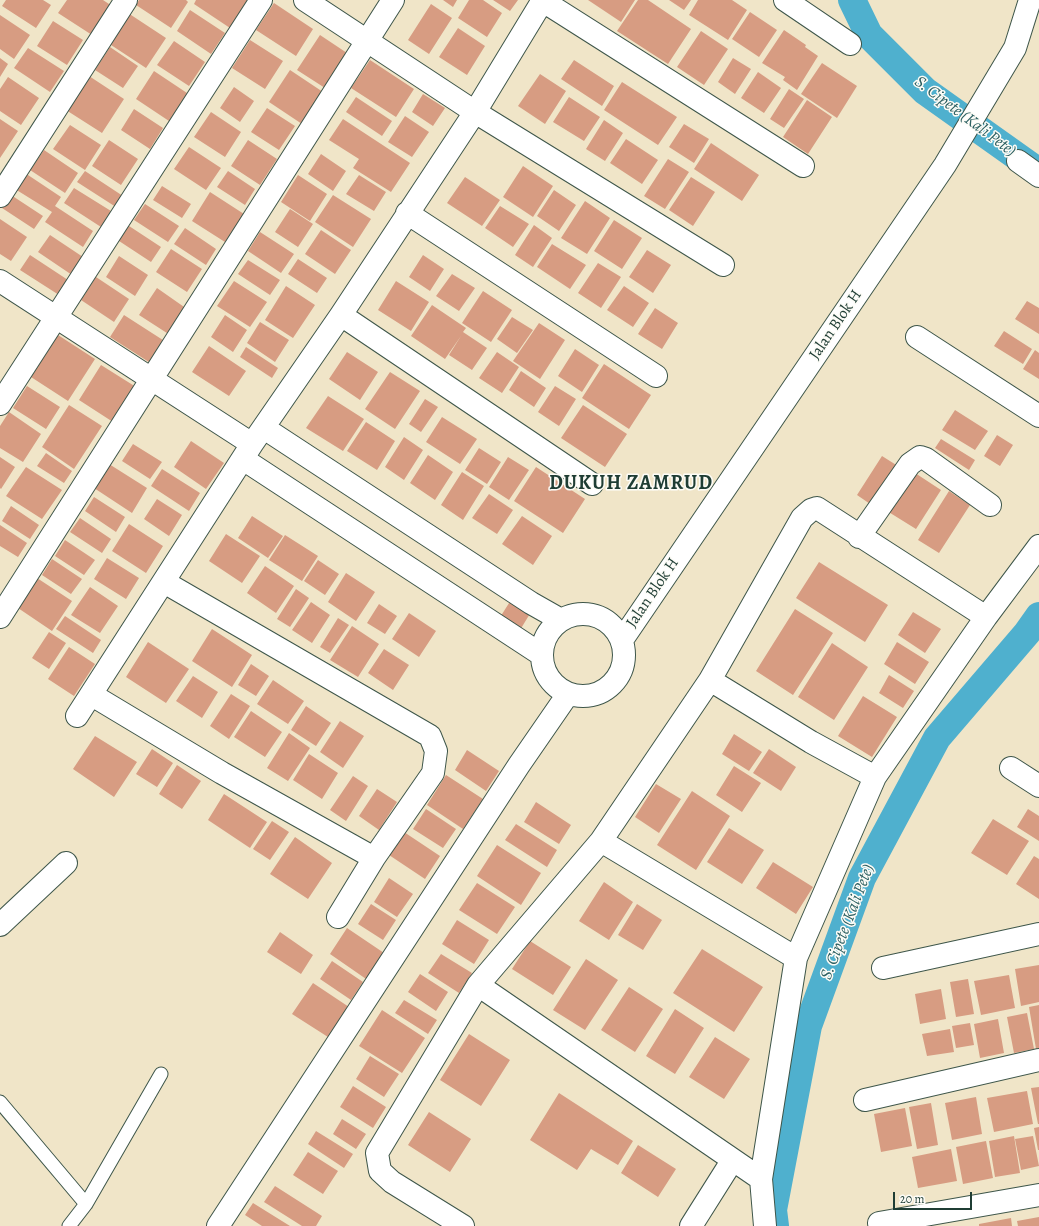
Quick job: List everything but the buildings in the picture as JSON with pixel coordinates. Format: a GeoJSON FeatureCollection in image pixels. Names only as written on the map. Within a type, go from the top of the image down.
{"type":"FeatureCollection","features":[{"type":"Feature","properties":{"kind":"street"},"geometry":{"type":"LineString","coordinates":[[0,196],[126,0]]}},
{"type":"Feature","properties":{"kind":"street"},"geometry":{"type":"LineString","coordinates":[[0,404],[261,0]]}},
{"type":"Feature","properties":{"kind":"street"},"geometry":{"type":"LineString","coordinates":[[305,0],[368,40],[475,112],[723,266]]}},
{"type":"Feature","properties":{"kind":"street"},"geometry":{"type":"LineString","coordinates":[[0,617],[393,0]]}},
{"type":"Feature","properties":{"kind":"street"},"geometry":{"type":"LineString","coordinates":[[77,716],[253,444],[341,315],[475,112],[543,0],[803,166]]}},
{"type":"Feature","properties":{"kind":"street"},"geometry":{"type":"LineString","coordinates":[[785,0],[850,44]]}},
{"type":"Feature","properties":{"kind":"street","name":"Jalan Blok H"},"geometry":{"type":"LineString","coordinates":[[622,640],[945,165],[1015,48],[1030,0]]}},
{"type":"Feature","properties":{"kind":"street"},"geometry":{"type":"LineString","coordinates":[[1018,162],[1039,176]]}},
{"type":"Feature","properties":{"kind":"street"},"geometry":{"type":"LineString","coordinates":[[407,213],[656,376]]}},
{"type":"Feature","properties":{"kind":"street"},"geometry":{"type":"LineString","coordinates":[[0,280],[253,444],[561,620]]}},
{"type":"Feature","properties":{"kind":"street"},"geometry":{"type":"LineString","coordinates":[[341,315],[592,484]]}},
{"type":"Feature","properties":{"kind":"street"},"geometry":{"type":"LineString","coordinates":[[917,337],[1039,416]]}},
{"type":"Feature","properties":{"kind":"street"},"geometry":{"type":"LineString","coordinates":[[253,444],[542,655]]}},
{"type":"Feature","properties":{"kind":"street"},"geometry":{"type":"LineString","coordinates":[[859,537],[910,464],[920,457],[926,459],[990,505]]}},
{"type":"Feature","properties":{"kind":"street"},"geometry":{"type":"LineString","coordinates":[[463,1226],[392,1182],[380,1171],[377,1153],[478,985],[601,841],[710,680],[802,518],[811,510],[817,508],[859,537],[986,617]]}},
{"type":"Feature","properties":{"kind":"street"},"geometry":{"type":"LineString","coordinates":[[765,1226],[761,1179],[796,958],[875,777],[986,617],[1039,546]]}},
{"type":"Feature","properties":{"kind":"street"},"geometry":{"type":"LineString","coordinates":[[164,582],[430,736],[436,751],[433,773],[374,858],[338,917]]}},
{"type":"Feature","properties":{"kind":"street"},"geometry":{"type":"LineString","coordinates":[[578,613],[596,615],[612,625],[622,640],[624,652],[623,664],[612,684],[602,691],[591,696],[568,694],[557,688],[548,678],[543,667],[542,655],[544,641],[551,629],[561,620],[578,613]]}},
{"type":"Feature","properties":{"kind":"street"},"geometry":{"type":"LineString","coordinates":[[710,680],[811,742],[875,777]]}},
{"type":"Feature","properties":{"kind":"street"},"geometry":{"type":"LineString","coordinates":[[218,1226],[519,765],[568,694]]}},
{"type":"Feature","properties":{"kind":"street"},"geometry":{"type":"LineString","coordinates":[[92,695],[222,773],[374,858]]}},
{"type":"Feature","properties":{"kind":"street"},"geometry":{"type":"LineString","coordinates":[[1011,768],[1039,786]]}},
{"type":"Feature","properties":{"kind":"street"},"geometry":{"type":"LineString","coordinates":[[601,841],[796,958]]}},
{"type":"Feature","properties":{"kind":"street"},"geometry":{"type":"LineString","coordinates":[[0,924],[66,863]]}},
{"type":"Feature","properties":{"kind":"street"},"geometry":{"type":"LineString","coordinates":[[883,968],[1039,934]]}},
{"type":"Feature","properties":{"kind":"street"},"geometry":{"type":"LineString","coordinates":[[478,985],[732,1161],[761,1179]]}},
{"type":"Feature","properties":{"kind":"street"},"geometry":{"type":"LineString","coordinates":[[865,1100],[1039,1060]]}},
{"type":"Feature","properties":{"kind":"street"},"geometry":{"type":"LineString","coordinates":[[690,1226],[732,1161]]}},
{"type":"Feature","properties":{"kind":"street"},"geometry":{"type":"LineString","coordinates":[[879,1223],[1039,1195]]}},
{"type":"Feature","properties":{"kind":"lane"},"geometry":{"type":"LineString","coordinates":[[69,1226],[86,1204],[161,1074]]}},
{"type":"Feature","properties":{"kind":"lane"},"geometry":{"type":"LineString","coordinates":[[0,1102],[86,1204]]}},
{"type":"Feature","properties":{"kind":"waterway","name":"S. Cipete (Kali Pete)"},"geometry":{"type":"LineString","coordinates":[[852,0],[869,35],[925,91],[1039,172]]}},
{"type":"Feature","properties":{"kind":"waterway","name":"S. Cipete (Kali Pete)"},"geometry":{"type":"LineString","coordinates":[[775,1226],[773,1210],[808,1026],[862,878],[937,738],[1027,633],[1039,616]]}},
{"type":"Feature","properties":{"kind":"district","name":"DUKUH ZAMRUD"},"geometry":{"type":"Point","coordinates":[631,484]}}]}
